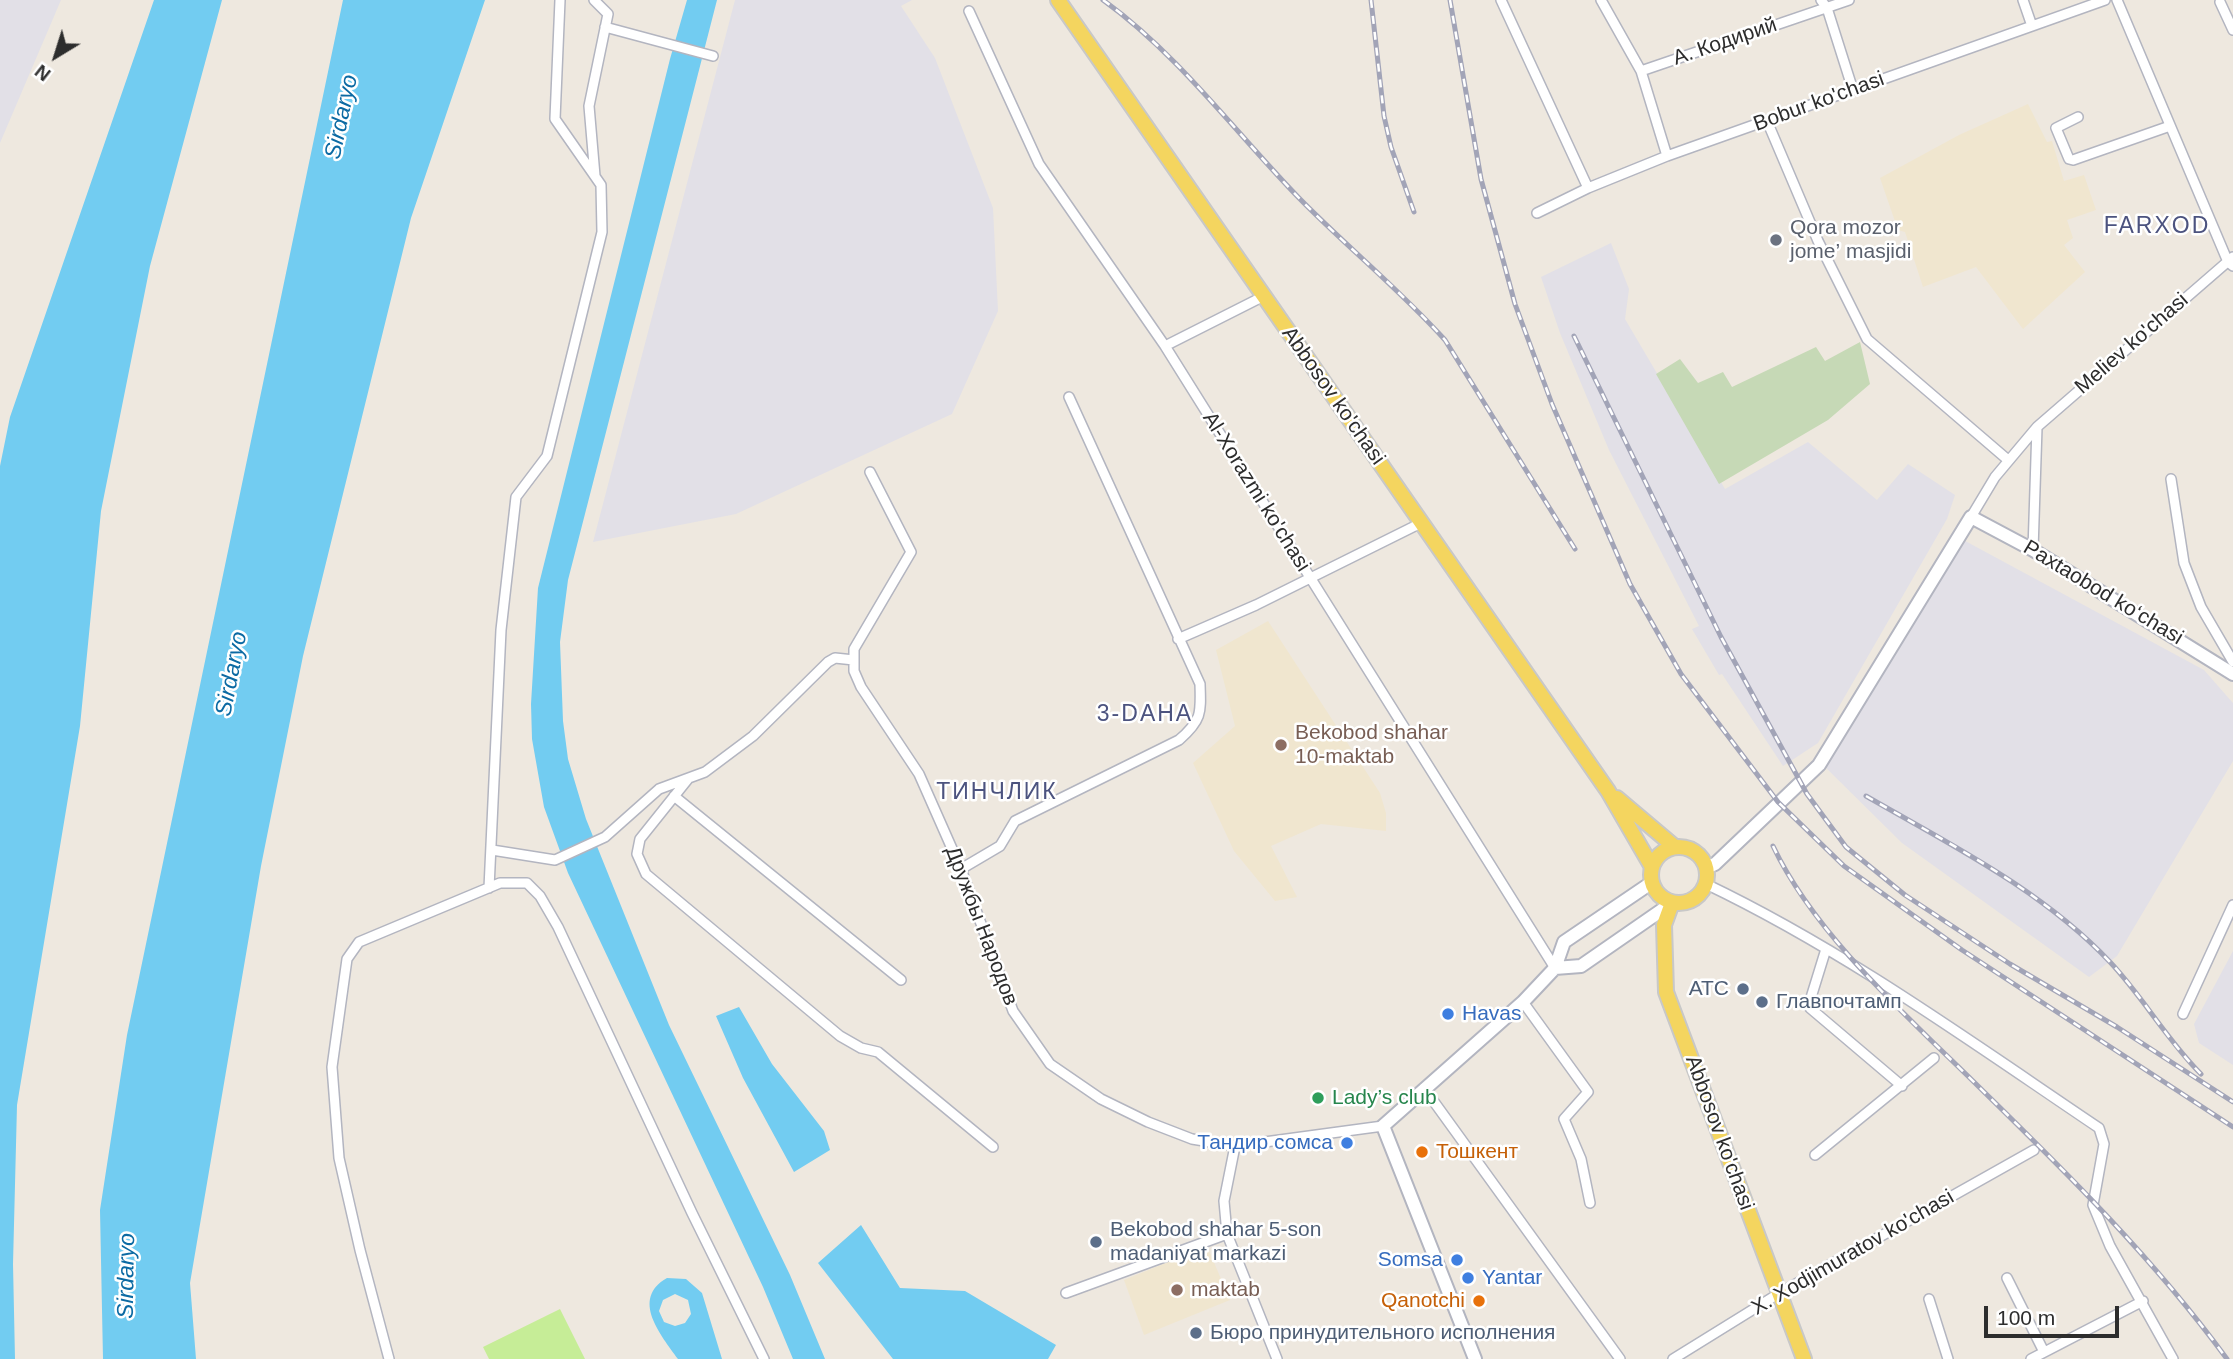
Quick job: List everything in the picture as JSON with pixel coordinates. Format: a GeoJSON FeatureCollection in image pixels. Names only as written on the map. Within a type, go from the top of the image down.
{"type":"FeatureCollection","features":[{"type":"Feature","properties":{"kind":"main road","name":"Abbosov ko'chasi"},"geometry":{"type":"LineString","coordinates":[[1058,0],[1608,791],[1652,867]]}},
{"type":"Feature","properties":{"kind":"main road","name":"Abbosov ko'chasi"},"geometry":{"type":"LineString","coordinates":[[1608,791],[1675,847]]}},
{"type":"Feature","properties":{"kind":"main road"},"geometry":{"type":"LineString","coordinates":[[1675,847],[1693,851],[1706,868],[1706,884],[1689,902],[1672,903],[1659,895],[1651,883],[1652,867],[1661,853],[1675,847]]}},
{"type":"Feature","properties":{"kind":"main road","name":"Abbosov ko'chasi"},"geometry":{"type":"LineString","coordinates":[[1672,903],[1664,925],[1667,992],[1804,1359]]}},
{"type":"Feature","properties":{"kind":"street"},"geometry":{"type":"LineString","coordinates":[[489,888],[501,631],[516,497],[547,456],[602,232],[601,185],[555,119],[560,0]]}},
{"type":"Feature","properties":{"kind":"street"},"geometry":{"type":"LineString","coordinates":[[594,0],[608,14],[589,106],[595,177]]}},
{"type":"Feature","properties":{"kind":"street"},"geometry":{"type":"LineString","coordinates":[[1501,0],[1588,188]]}},
{"type":"Feature","properties":{"kind":"street"},"geometry":{"type":"LineString","coordinates":[[1601,0],[1641,71],[1667,156]]}},
{"type":"Feature","properties":{"kind":"street","name":"А. Кодирий"},"geometry":{"type":"LineString","coordinates":[[1641,71],[1824,4],[1849,0]]}},
{"type":"Feature","properties":{"kind":"street"},"geometry":{"type":"LineString","coordinates":[[2023,0],[2032,26]]}},
{"type":"Feature","properties":{"kind":"street","name":"Bobur ko'chasi"},"geometry":{"type":"LineString","coordinates":[[1538,213],[1588,188],[1667,156],[2105,0]]}},
{"type":"Feature","properties":{"kind":"street"},"geometry":{"type":"LineString","coordinates":[[2117,0],[2231,262]]}},
{"type":"Feature","properties":{"kind":"street"},"geometry":{"type":"LineString","coordinates":[[2220,2],[2233,30]]}},
{"type":"Feature","properties":{"kind":"street"},"geometry":{"type":"LineString","coordinates":[[1824,4],[1853,90]]}},
{"type":"Feature","properties":{"kind":"street","name":"Al-Xorazmi ko'chasi"},"geometry":{"type":"LineString","coordinates":[[969,11],[1039,164],[1164,346],[1555,968]]}},
{"type":"Feature","properties":{"kind":"street"},"geometry":{"type":"LineString","coordinates":[[605,27],[713,56]]}},
{"type":"Feature","properties":{"kind":"street"},"geometry":{"type":"LineString","coordinates":[[2078,117],[2056,128],[2069,159],[2073,160],[2170,126]]}},
{"type":"Feature","properties":{"kind":"street"},"geometry":{"type":"LineString","coordinates":[[1767,121],[1818,241],[1867,339],[2008,460]]}},
{"type":"Feature","properties":{"kind":"street","name":"Meliev ko'chasi"},"geometry":{"type":"LineString","coordinates":[[1971,517],[2008,460],[2037,427],[2231,262]]}},
{"type":"Feature","properties":{"kind":"street"},"geometry":{"type":"LineString","coordinates":[[1164,346],[1264,296]]}},
{"type":"Feature","properties":{"kind":"street"},"geometry":{"type":"LineString","coordinates":[[961,869],[1000,846],[1015,821],[1179,740],[1193,728],[1201,714],[1200,684],[1069,397]]}},
{"type":"Feature","properties":{"kind":"street"},"geometry":{"type":"LineString","coordinates":[[2033,550],[2037,427]]}},
{"type":"Feature","properties":{"kind":"street"},"geometry":{"type":"LineString","coordinates":[[492,850],[555,860],[605,837],[659,789],[705,772],[753,736],[828,662],[835,658],[854,660],[854,649],[911,552],[870,472]]}},
{"type":"Feature","properties":{"kind":"street"},"geometry":{"type":"LineString","coordinates":[[2171,480],[2183,563],[2201,607],[2233,670]]}},
{"type":"Feature","properties":{"kind":"street"},"geometry":{"type":"LineString","coordinates":[[1706,868],[1819,765],[1971,517]]}},
{"type":"Feature","properties":{"kind":"street","name":"Paxtaobod ko‘chasi"},"geometry":{"type":"LineString","coordinates":[[1971,517],[2033,550],[2233,670]]}},
{"type":"Feature","properties":{"kind":"street"},"geometry":{"type":"LineString","coordinates":[[1178,639],[1421,523]]}},
{"type":"Feature","properties":{"kind":"street","name":"Дружбы Народов"},"geometry":{"type":"LineString","coordinates":[[854,660],[854,671],[861,687],[919,774],[961,869],[1013,1011],[1050,1064],[1101,1099],[1147,1122],[1192,1139],[1235,1146],[1383,1126]]}},
{"type":"Feature","properties":{"kind":"street"},"geometry":{"type":"LineString","coordinates":[[688,779],[640,839],[637,854],[646,874],[840,1036],[860,1048],[878,1052],[993,1147]]}},
{"type":"Feature","properties":{"kind":"street"},"geometry":{"type":"LineString","coordinates":[[674,796],[901,980]]}},
{"type":"Feature","properties":{"kind":"street"},"geometry":{"type":"LineString","coordinates":[[389,1359],[339,1158],[332,1067],[347,959],[359,942],[500,883],[527,883],[540,896],[558,927],[692,1213],[764,1359]]}},
{"type":"Feature","properties":{"kind":"street"},"geometry":{"type":"LineString","coordinates":[[1475,1359],[1383,1126],[1523,1002],[1555,968],[1564,942],[1651,883]]}},
{"type":"Feature","properties":{"kind":"street"},"geometry":{"type":"LineString","coordinates":[[1706,884],[1753,906],[1864,969],[2099,1128],[2104,1144],[2093,1205],[2110,1245],[2173,1359]]}},
{"type":"Feature","properties":{"kind":"street"},"geometry":{"type":"LineString","coordinates":[[1555,968],[1581,966],[1672,903]]}},
{"type":"Feature","properties":{"kind":"street"},"geometry":{"type":"LineString","coordinates":[[2183,1014],[2233,905]]}},
{"type":"Feature","properties":{"kind":"street"},"geometry":{"type":"LineString","coordinates":[[1826,948],[1809,1004],[1811,1008],[1902,1086]]}},
{"type":"Feature","properties":{"kind":"street"},"geometry":{"type":"LineString","coordinates":[[1523,1002],[1588,1091],[1564,1119],[1581,1159],[1590,1203]]}},
{"type":"Feature","properties":{"kind":"street"},"geometry":{"type":"LineString","coordinates":[[1815,1155],[1934,1058]]}},
{"type":"Feature","properties":{"kind":"street"},"geometry":{"type":"LineString","coordinates":[[1424,1088],[1620,1359]]}},
{"type":"Feature","properties":{"kind":"street"},"geometry":{"type":"LineString","coordinates":[[1235,1146],[1224,1201],[1227,1234],[1276,1359]]}},
{"type":"Feature","properties":{"kind":"street","name":"X. Xodjimuratov ko'chasi"},"geometry":{"type":"LineString","coordinates":[[1673,1359],[1778,1294],[2034,1150]]}},
{"type":"Feature","properties":{"kind":"street"},"geometry":{"type":"LineString","coordinates":[[1066,1293],[1227,1234]]}},
{"type":"Feature","properties":{"kind":"street"},"geometry":{"type":"LineString","coordinates":[[2007,1278],[2047,1351],[2055,1359]]}},
{"type":"Feature","properties":{"kind":"street"},"geometry":{"type":"LineString","coordinates":[[1929,1299],[1948,1359]]}},
{"type":"Feature","properties":{"kind":"street"},"geometry":{"type":"LineString","coordinates":[[2031,1359],[2143,1301]]}},
{"type":"Feature","properties":{"kind":"shaded area"},"geometry":{"type":"Polygon","coordinates":[[[0,0],[61,0],[0,143],[0,0]]]}},
{"type":"Feature","properties":{"kind":"shaded area"},"geometry":{"type":"Polygon","coordinates":[[[735,0],[912,0],[901,6],[935,58],[993,208],[998,311],[952,414],[736,514],[593,542],[735,0]]]}},
{"type":"Feature","properties":{"kind":"shaded area"},"geometry":{"type":"Polygon","coordinates":[[[2028,104],[2047,142],[2052,141],[2064,181],[2084,175],[2096,210],[2067,220],[2073,238],[2064,245],[2085,272],[2023,329],[1976,267],[1923,287],[1905,232],[1898,230],[1880,178],[1959,135],[2028,104]]]}},
{"type":"Feature","properties":{"kind":"shaded area"},"geometry":{"type":"Polygon","coordinates":[[[1611,243],[1629,289],[1625,319],[1725,489],[1808,442],[1877,500],[1908,464],[1955,495],[1947,519],[1818,743],[1783,766],[1722,674],[1719,675],[1692,629],[1699,626],[1609,450],[1560,333],[1541,277],[1611,243]]]}},
{"type":"Feature","properties":{"kind":"shaded area"},"geometry":{"type":"Polygon","coordinates":[[[1956,536],[2204,670],[2233,703],[2233,761],[2117,956],[2089,977],[1902,843],[1817,759],[1956,536]]]}},
{"type":"Feature","properties":{"kind":"shaded area","name":"Bekobod shahar 10-maktab"},"geometry":{"type":"Polygon","coordinates":[[[1268,621],[1380,793],[1386,813],[1386,831],[1321,824],[1271,846],[1297,897],[1275,901],[1234,851],[1193,763],[1235,726],[1216,650],[1268,621]]]}},
{"type":"Feature","properties":{"kind":"shaded area"},"geometry":{"type":"Polygon","coordinates":[[[2233,951],[2233,1065],[2199,1043],[2194,1024],[2233,951]]]}},
{"type":"Feature","properties":{"kind":"shaded area","name":"maktab"},"geometry":{"type":"Polygon","coordinates":[[[1207,1246],[1230,1300],[1144,1335],[1124,1280],[1207,1246]]]}},
{"type":"Feature","properties":{"kind":"green space"},"geometry":{"type":"Polygon","coordinates":[[[1860,342],[1870,384],[1828,420],[1719,484],[1656,374],[1680,359],[1698,383],[1723,372],[1732,387],[1816,347],[1825,361],[1860,342]]]}},
{"type":"Feature","properties":{"kind":"green space"},"geometry":{"type":"Polygon","coordinates":[[[560,1309],[585,1359],[489,1359],[483,1347],[560,1309]]]}},
{"type":"Feature","properties":{"kind":"water"},"geometry":{"type":"Polygon","coordinates":[[[154,0],[222,0],[150,266],[101,511],[80,726],[17,1105],[13,1264],[15,1359],[0,1359],[0,466],[10,417],[154,0]]]}},
{"type":"Feature","properties":{"kind":"water","name":"Sirdaryo"},"geometry":{"type":"Polygon","coordinates":[[[343,0],[485,0],[411,218],[303,656],[261,866],[190,1283],[196,1359],[103,1359],[100,1210],[127,1035],[343,0]]]}},
{"type":"Feature","properties":{"kind":"water"},"geometry":{"type":"Polygon","coordinates":[[[687,0],[717,0],[568,580],[560,642],[563,721],[568,759],[586,819],[669,1025],[790,1275],[825,1359],[793,1359],[763,1287],[568,873],[544,807],[532,739],[531,704],[538,588],[687,0]]]}},
{"type":"Feature","properties":{"kind":"water"},"geometry":{"type":"Polygon","coordinates":[[[739,1007],[772,1064],[824,1131],[830,1150],[794,1172],[743,1078],[716,1016],[739,1007]]]}},
{"type":"Feature","properties":{"kind":"water"},"geometry":{"type":"Polygon","coordinates":[[[861,1225],[900,1288],[965,1291],[1056,1345],[1048,1359],[893,1359],[818,1263],[861,1225]]]}},
{"type":"Feature","properties":{"kind":"water"},"geometry":{"type":"Polygon","coordinates":[[[667,1278],[686,1279],[702,1293],[722,1359],[678,1359],[652,1317],[651,1296],[656,1287],[667,1278]],[[675,1294],[663,1300],[659,1311],[664,1322],[675,1326],[685,1323],[691,1314],[688,1300],[675,1294]]]}},
{"type":"Feature","properties":{"kind":"railway"},"geometry":{"type":"LineString","coordinates":[[1103,0],[1156,44],[1299,198],[1445,340],[1575,549]]}},
{"type":"Feature","properties":{"kind":"railway"},"geometry":{"type":"LineString","coordinates":[[1371,0],[1384,116],[1391,147],[1414,212]]}},
{"type":"Feature","properties":{"kind":"railway"},"geometry":{"type":"LineString","coordinates":[[1450,0],[1481,179],[1515,304],[1552,404],[1630,584],[1681,674],[1778,802],[1844,866],[1962,950],[2233,1127]]}},
{"type":"Feature","properties":{"kind":"railway"},"geometry":{"type":"LineString","coordinates":[[1574,336],[1721,637],[1807,794],[1846,847],[1905,895],[2010,964],[2117,1027],[2233,1102]]}},
{"type":"Feature","properties":{"kind":"railway"},"geometry":{"type":"LineString","coordinates":[[1866,796],[1994,870],[2083,936],[2110,962],[2201,1074]]}},
{"type":"Feature","properties":{"kind":"railway"},"geometry":{"type":"LineString","coordinates":[[1773,846],[1813,911],[1865,974],[2108,1217],[2169,1286],[2227,1359]]}},
{"type":"Feature","properties":{"kind":"place","name":"Qora mozor jome’ masjidi"},"geometry":{"type":"Point","coordinates":[1776,240]}},
{"type":"Feature","properties":{"kind":"place","name":"Bekobod shahar 10-maktab"},"geometry":{"type":"Point","coordinates":[1281,745]}},
{"type":"Feature","properties":{"kind":"place","name":"АТС"},"geometry":{"type":"Point","coordinates":[1743,989]}},
{"type":"Feature","properties":{"kind":"place","name":"Главпочтамп"},"geometry":{"type":"Point","coordinates":[1762,1002]}},
{"type":"Feature","properties":{"kind":"place","name":"Havas"},"geometry":{"type":"Point","coordinates":[1448,1014]}},
{"type":"Feature","properties":{"kind":"place","name":"Lady’s club"},"geometry":{"type":"Point","coordinates":[1318,1098]}},
{"type":"Feature","properties":{"kind":"place","name":"Тандир сомса"},"geometry":{"type":"Point","coordinates":[1347,1143]}},
{"type":"Feature","properties":{"kind":"place","name":"Тошкент"},"geometry":{"type":"Point","coordinates":[1422,1152]}},
{"type":"Feature","properties":{"kind":"place","name":"Bekobod shahar 5-son madaniyat markazi"},"geometry":{"type":"Point","coordinates":[1096,1242]}},
{"type":"Feature","properties":{"kind":"place","name":"Somsa"},"geometry":{"type":"Point","coordinates":[1457,1260]}},
{"type":"Feature","properties":{"kind":"place","name":"Yantar"},"geometry":{"type":"Point","coordinates":[1468,1278]}},
{"type":"Feature","properties":{"kind":"place","name":"maktab"},"geometry":{"type":"Point","coordinates":[1177,1290]}},
{"type":"Feature","properties":{"kind":"place","name":"Qanotchi"},"geometry":{"type":"Point","coordinates":[1479,1301]}},
{"type":"Feature","properties":{"kind":"place","name":"Бюро принудительного исполнения"},"geometry":{"type":"Point","coordinates":[1196,1333]}},
{"type":"Feature","properties":{"kind":"district","name":"FARXOD"},"geometry":{"type":"Point","coordinates":[2157,227]}},
{"type":"Feature","properties":{"kind":"district","name":"3-DAHA"},"geometry":{"type":"Point","coordinates":[1145,715]}},
{"type":"Feature","properties":{"kind":"district","name":"ТИНЧЛИК"},"geometry":{"type":"Point","coordinates":[997,793]}}]}
